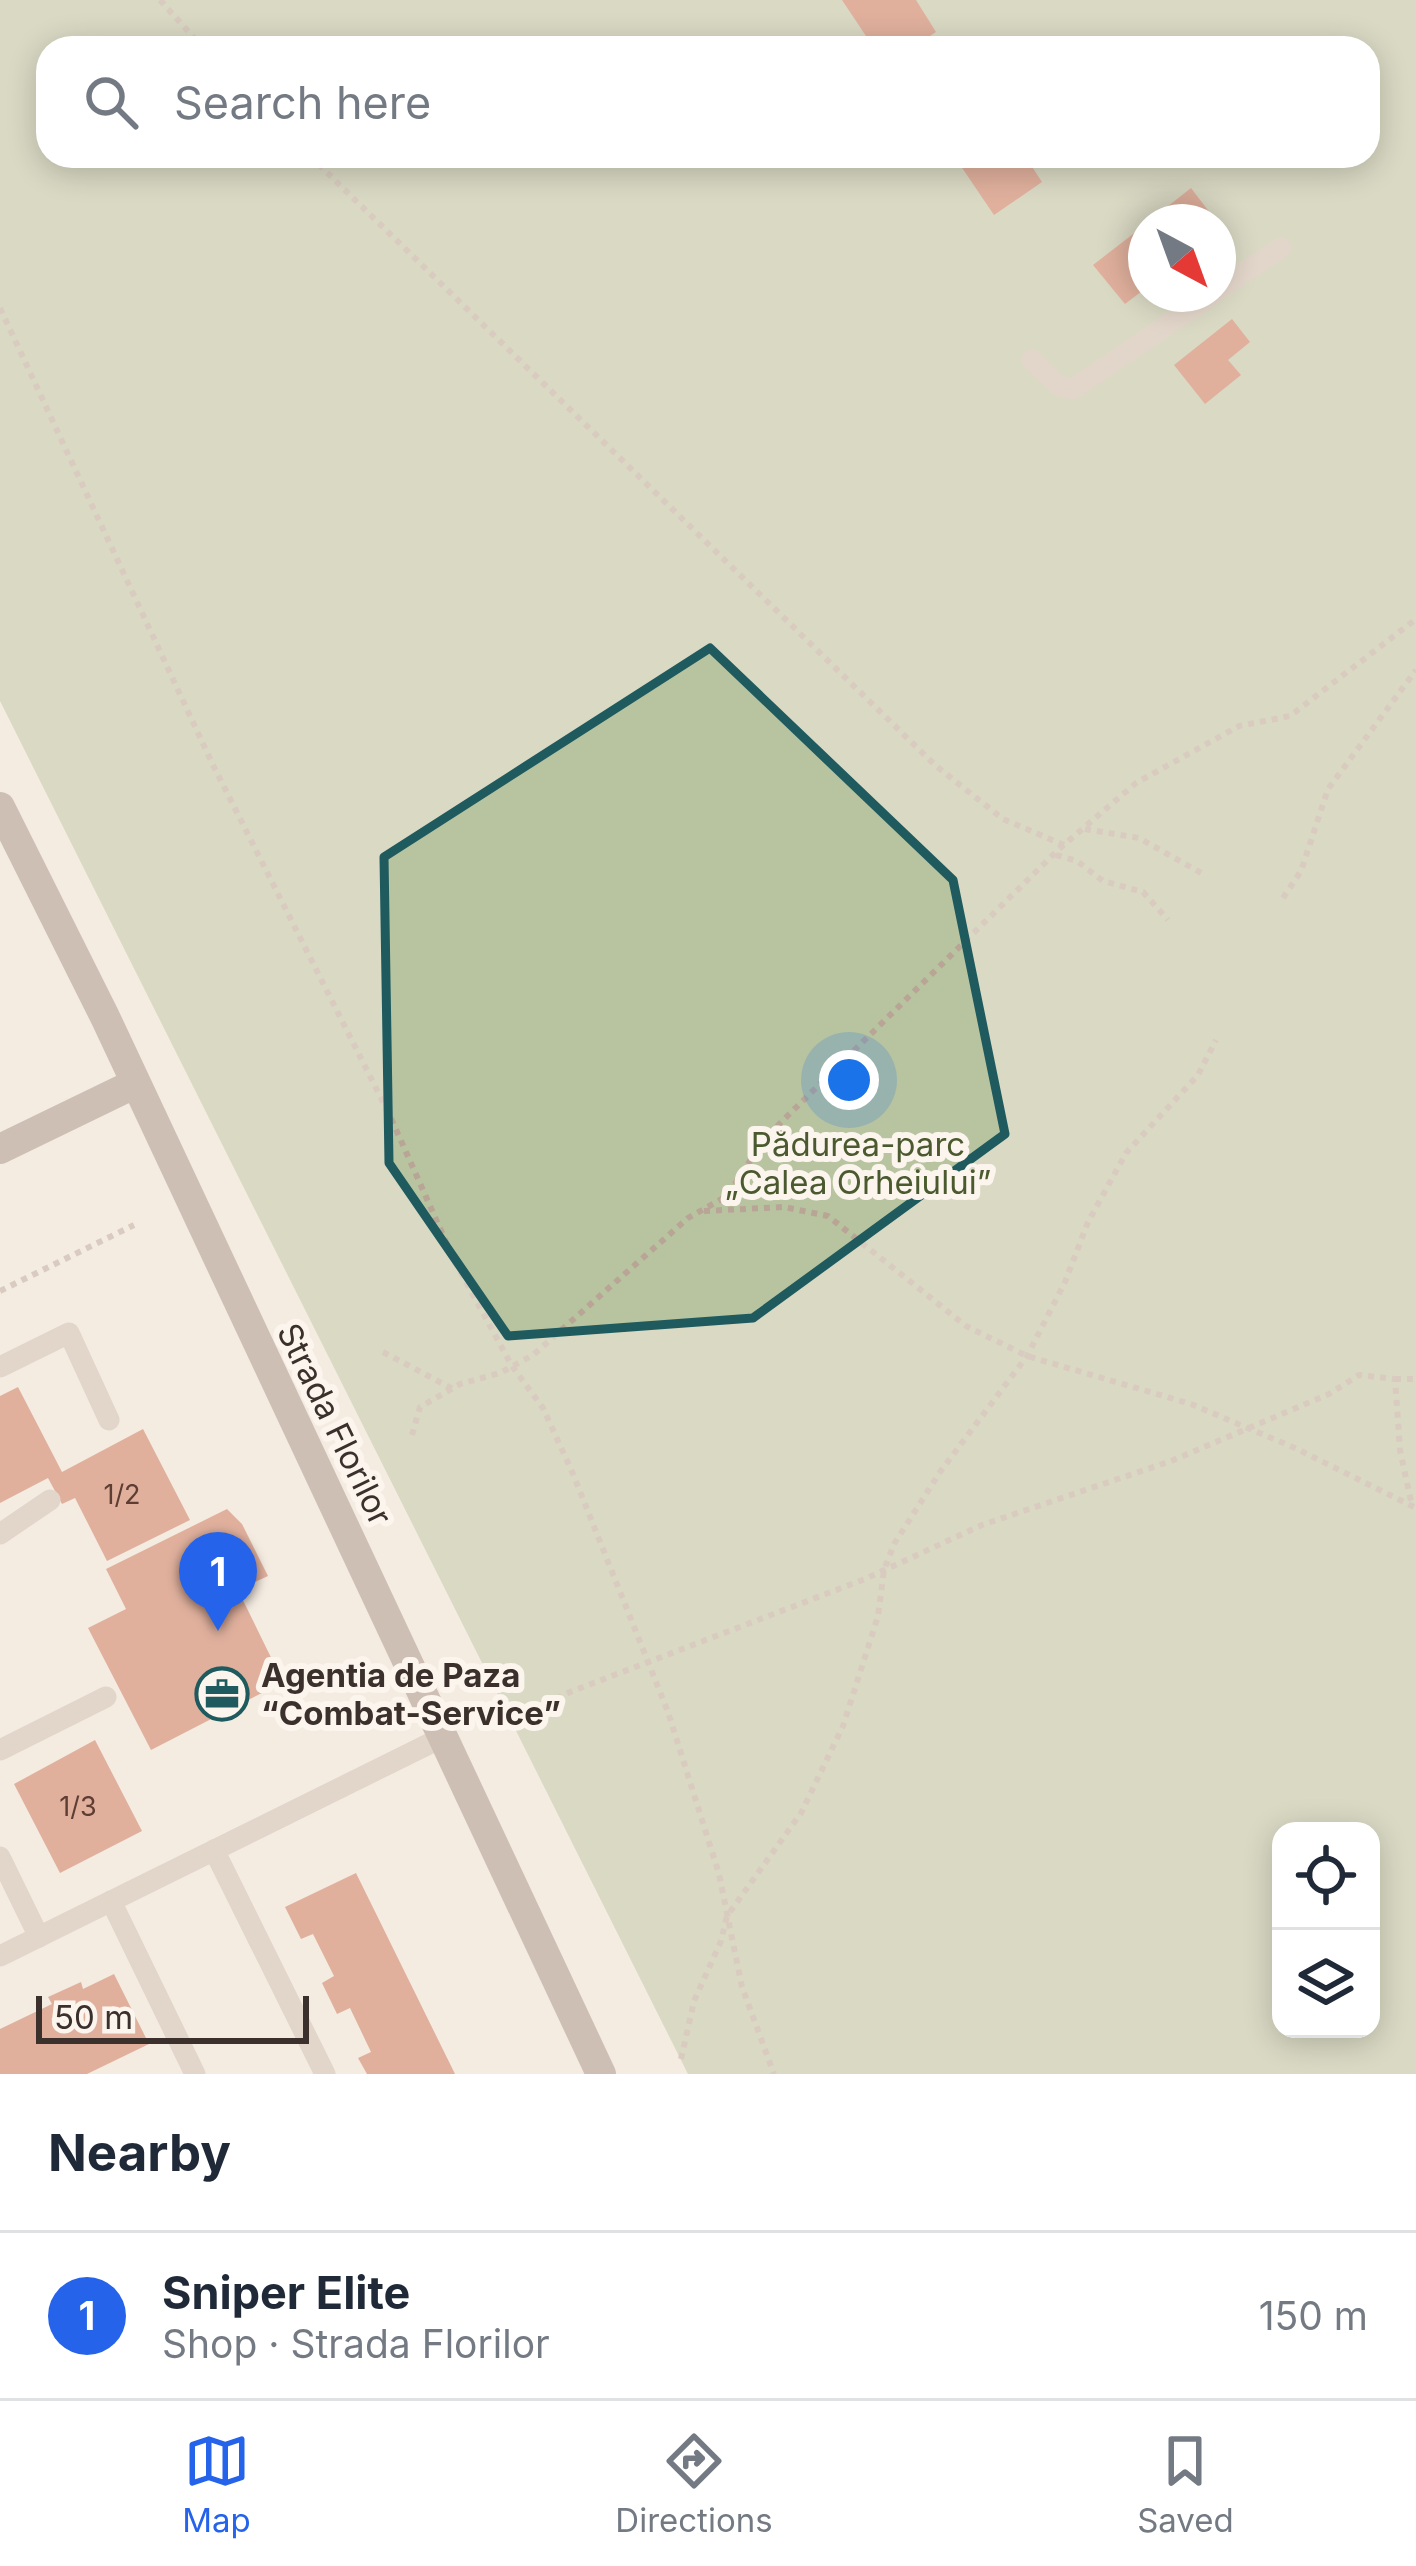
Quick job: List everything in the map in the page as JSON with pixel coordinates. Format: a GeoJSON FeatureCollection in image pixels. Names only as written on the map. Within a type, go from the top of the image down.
{"type":"FeatureCollection","features":[{"type":"Feature","properties":{"kind":"main road","name":"Strada Florilor"},"geometry":{"type":"LineString","coordinates":[[0,807],[445,1736],[601,2074]]}},
{"type":"Feature","properties":{"kind":"main road"},"geometry":{"type":"LineString","coordinates":[[0,1149],[134,1084]]}},
{"type":"Feature","properties":{"kind":"lane"},"geometry":{"type":"LineString","coordinates":[[1236,278],[1281,248]]}},
{"type":"Feature","properties":{"kind":"lane"},"geometry":{"type":"LineString","coordinates":[[1032,360],[1059,386],[1073,389],[1186,312]]}},
{"type":"Feature","properties":{"kind":"lane"},"geometry":{"type":"LineString","coordinates":[[0,1367],[69,1334],[109,1420]]}},
{"type":"Feature","properties":{"kind":"lane"},"geometry":{"type":"LineString","coordinates":[[0,1534],[50,1500]]}},
{"type":"Feature","properties":{"kind":"lane"},"geometry":{"type":"LineString","coordinates":[[0,1750],[106,1697]]}},
{"type":"Feature","properties":{"kind":"lane"},"geometry":{"type":"LineString","coordinates":[[0,1956],[445,1736]]}},
{"type":"Feature","properties":{"kind":"lane"},"geometry":{"type":"LineString","coordinates":[[214,1850],[325,2074]]}},
{"type":"Feature","properties":{"kind":"lane"},"geometry":{"type":"LineString","coordinates":[[0,1857],[39,1937]]}},
{"type":"Feature","properties":{"kind":"lane"},"geometry":{"type":"LineString","coordinates":[[111,1901],[194,2074]]}},
{"type":"Feature","properties":{"kind":"path"},"geometry":{"type":"LineString","coordinates":[[160,0],[192,36]]}},
{"type":"Feature","properties":{"kind":"path"},"geometry":{"type":"LineString","coordinates":[[322,168],[936,766],[1003,819],[1064,845]]}},
{"type":"Feature","properties":{"kind":"path"},"geometry":{"type":"LineString","coordinates":[[0,308],[212,763],[390,1117],[455,1262],[512,1366],[543,1408],[648,1662],[713,1853],[742,1987],[773,2074]]}},
{"type":"Feature","properties":{"kind":"path"},"geometry":{"type":"LineString","coordinates":[[412,1435],[420,1407],[533,1354],[700,1211],[727,1196],[765,1138],[1054,854],[1136,783],[1239,726],[1290,716],[1416,619]]}},
{"type":"Feature","properties":{"kind":"path"},"geometry":{"type":"LineString","coordinates":[[1283,898],[1301,871],[1328,789],[1416,670]]}},
{"type":"Feature","properties":{"kind":"path"},"geometry":{"type":"LineString","coordinates":[[1082,829],[1139,838],[1203,874]]}},
{"type":"Feature","properties":{"kind":"path"},"geometry":{"type":"LineString","coordinates":[[1054,854],[1077,862],[1103,881],[1143,892],[1168,920]]}},
{"type":"Feature","properties":{"kind":"path"},"geometry":{"type":"LineString","coordinates":[[681,2059],[694,2001],[728,1916],[801,1813],[843,1726],[878,1616],[884,1570],[911,1513],[1027,1356],[1126,1153],[1198,1075],[1216,1040]]}},
{"type":"Feature","properties":{"kind":"path"},"geometry":{"type":"LineString","coordinates":[[700,1211],[784,1207],[828,1216],[966,1326],[1027,1356],[1191,1405],[1414,1507]]}},
{"type":"Feature","properties":{"kind":"path"},"geometry":{"type":"LineString","coordinates":[[0,1291],[134,1225]]}},
{"type":"Feature","properties":{"kind":"path"},"geometry":{"type":"LineString","coordinates":[[383,1352],[453,1389]]}},
{"type":"Feature","properties":{"kind":"path"},"geometry":{"type":"LineString","coordinates":[[524,1714],[982,1526],[1171,1461],[1329,1394],[1359,1376],[1416,1379]]}},
{"type":"Feature","properties":{"kind":"path"},"geometry":{"type":"LineString","coordinates":[[1395,1379],[1400,1450],[1414,1507]]}},
{"type":"Feature","properties":{"kind":"highlighted area"},"geometry":{"type":"Polygon","coordinates":[[[710,648],[953,880],[1005,1134],[753,1318],[508,1336],[389,1163],[384,857],[710,648]]]}},
{"type":"Feature","properties":{"kind":"green space","name":"Pădurea-parc „Calea Orheiului”"},"geometry":{"type":"Polygon","coordinates":[[[0,0],[1416,0],[1416,2074],[688,2074],[0,701],[0,0]]]}},
{"type":"Feature","properties":{"kind":"building"},"geometry":{"type":"Polygon","coordinates":[[[842,0],[916,0],[936,32],[930,36],[866,36],[842,0]]]}},
{"type":"Feature","properties":{"kind":"building"},"geometry":{"type":"Polygon","coordinates":[[[962,168],[1033,168],[1042,182],[994,215],[962,168]]]}},
{"type":"Feature","properties":{"kind":"building"},"geometry":{"type":"Polygon","coordinates":[[[1191,188],[1203,204],[1171,204],[1191,188]]]}},
{"type":"Feature","properties":{"kind":"building"},"geometry":{"type":"Polygon","coordinates":[[[1128,238],[1128,302],[1125,304],[1093,265],[1128,238]]]}},
{"type":"Feature","properties":{"kind":"building"},"geometry":{"type":"Polygon","coordinates":[[[1232,319],[1250,342],[1228,360],[1241,375],[1205,404],[1174,365],[1232,319]]]}},
{"type":"Feature","properties":{"kind":"building"},"geometry":{"type":"Polygon","coordinates":[[[18,1387],[62,1472],[143,1429],[190,1520],[107,1561],[75,1498],[62,1504],[48,1478],[0,1503],[0,1396],[18,1387]]]}},
{"type":"Feature","properties":{"kind":"building"},"geometry":{"type":"Polygon","coordinates":[[[227,1509],[242,1524],[268,1576],[238,1590],[283,1682],[151,1750],[88,1628],[126,1609],[106,1569],[227,1509]]]}},
{"type":"Feature","properties":{"kind":"building"},"geometry":{"type":"Polygon","coordinates":[[[95,1740],[142,1831],[60,1873],[14,1784],[95,1740]]]}},
{"type":"Feature","properties":{"kind":"building"},"geometry":{"type":"Polygon","coordinates":[[[356,1873],[455,2074],[367,2074],[358,2058],[371,2052],[350,2008],[337,2014],[322,1983],[334,1976],[313,1934],[301,1939],[285,1907],[356,1873]]]}},
{"type":"Feature","properties":{"kind":"building"},"geometry":{"type":"Polygon","coordinates":[[[114,1974],[149,2044],[87,2074],[0,2074],[0,2029],[52,2004],[48,1997],[81,1982],[83,1989],[114,1974]]]}},
{"type":"Feature","properties":{"kind":"place","name":"Sniper Elite"},"geometry":{"type":"Point","coordinates":[218,1631]}},
{"type":"Feature","properties":{"kind":"place","name":"Agentia de Paza “Combat-Service”"},"geometry":{"type":"Point","coordinates":[222,1694]}}]}
